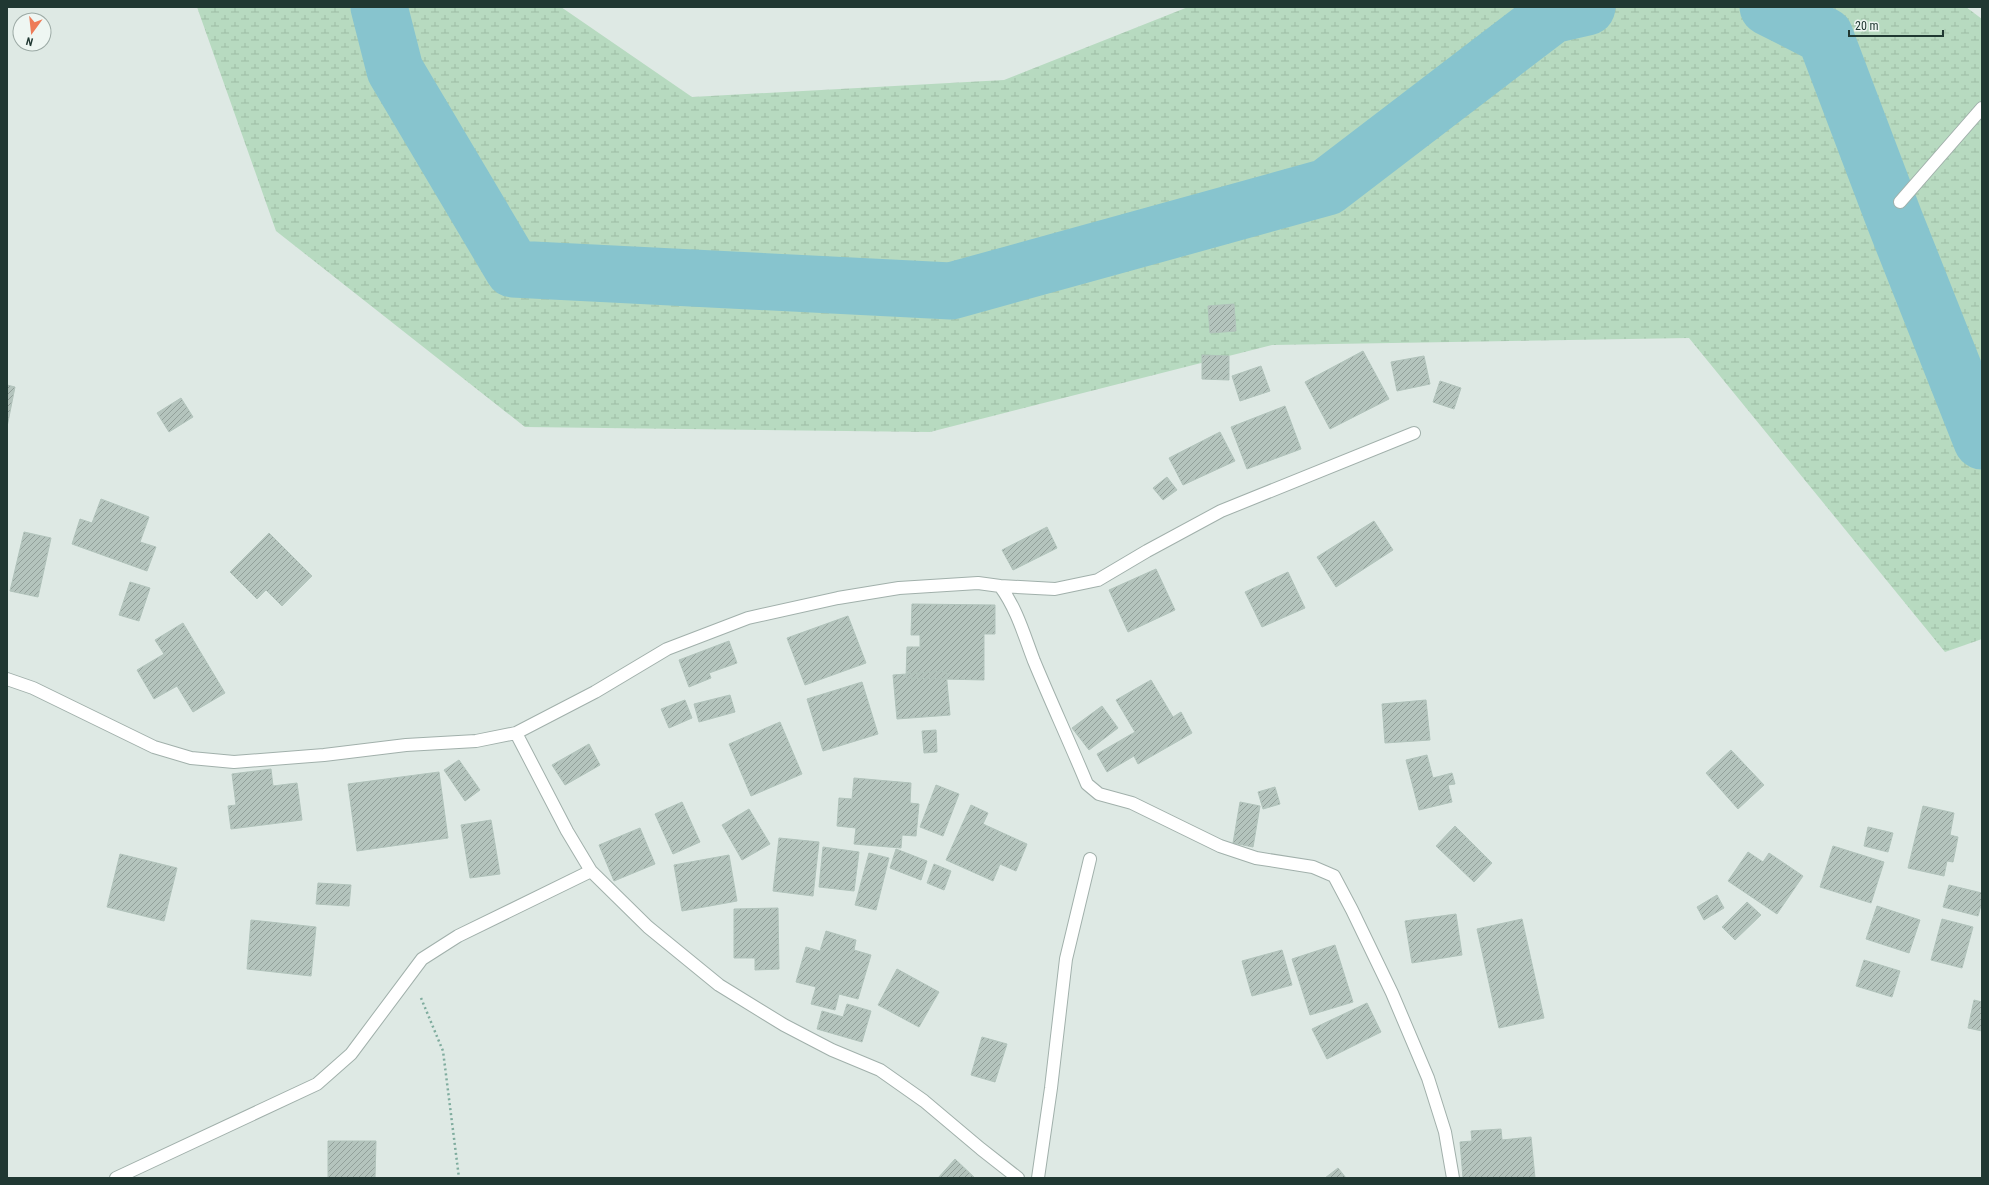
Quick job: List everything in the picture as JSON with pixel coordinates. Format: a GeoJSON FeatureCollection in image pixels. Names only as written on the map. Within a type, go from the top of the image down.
{"type":"FeatureCollection","features":[{"type":"Feature","properties":{"kind":"street"},"geometry":{"type":"LineString","coordinates":[[1900,202],[1982,108]]}},
{"type":"Feature","properties":{"kind":"street"},"geometry":{"type":"LineString","coordinates":[[7,679],[34,688],[154,747],[191,758],[234,762],[476,741],[516,733],[594,692],[667,649],[748,618],[838,598],[899,588],[978,583],[1000,586],[1055,589],[1098,580],[1221,510],[1414,433]]}},
{"type":"Feature","properties":{"kind":"street"},"geometry":{"type":"LineString","coordinates":[[1000,586],[1009,599],[1019,619],[1034,661],[1087,784],[1099,794],[1132,803],[1220,846],[1256,858],[1313,867],[1334,876],[1392,993],[1428,1078],[1444,1132],[1453,1178]]}},
{"type":"Feature","properties":{"kind":"street"},"geometry":{"type":"LineString","coordinates":[[516,733],[567,831],[591,871],[648,927],[719,985],[784,1025],[832,1050],[880,1070],[924,1100],[981,1149],[1018,1178]]}},
{"type":"Feature","properties":{"kind":"street"},"geometry":{"type":"LineString","coordinates":[[1038,1178],[1051,1088],[1066,959],[1090,859]]}},
{"type":"Feature","properties":{"kind":"street"},"geometry":{"type":"LineString","coordinates":[[116,1178],[318,1084],[351,1054],[387,1008],[409,974],[422,959],[458,936],[591,871]]}},
{"type":"Feature","properties":{"kind":"path"},"geometry":{"type":"LineString","coordinates":[[409,974],[430,1018],[443,1051],[459,1178]]}},
{"type":"Feature","properties":{"kind":"green space"},"geometry":{"type":"Polygon","coordinates":[[[197,7],[561,7],[692,97],[1004,80],[1188,7],[1966,7],[1982,19],[1982,639],[1945,652],[1689,338],[1272,345],[930,432],[525,427],[276,231],[197,7]]]}},
{"type":"Feature","properties":{"kind":"building"},"geometry":{"type":"Polygon","coordinates":[[[1234,304],[1236,331],[1210,333],[1208,306],[1234,304]]]}},
{"type":"Feature","properties":{"kind":"building"},"geometry":{"type":"Polygon","coordinates":[[[1363,351],[1389,399],[1330,429],[1305,382],[1363,351]]]}},
{"type":"Feature","properties":{"kind":"building"},"geometry":{"type":"Polygon","coordinates":[[[1202,355],[1229,356],[1229,380],[1202,379],[1202,355]]]}},
{"type":"Feature","properties":{"kind":"building"},"geometry":{"type":"Polygon","coordinates":[[[1424,356],[1430,384],[1397,391],[1391,362],[1424,356]]]}},
{"type":"Feature","properties":{"kind":"building"},"geometry":{"type":"Polygon","coordinates":[[[1261,366],[1270,391],[1240,401],[1232,376],[1261,366]]]}},
{"type":"Feature","properties":{"kind":"building"},"geometry":{"type":"Polygon","coordinates":[[[1440,381],[1461,388],[1454,409],[1433,402],[1440,381]]]}},
{"type":"Feature","properties":{"kind":"building"},"geometry":{"type":"Polygon","coordinates":[[[7,385],[15,387],[7,427],[7,385]]]}},
{"type":"Feature","properties":{"kind":"building"},"geometry":{"type":"Polygon","coordinates":[[[181,398],[193,417],[169,432],[157,413],[181,398]]]}},
{"type":"Feature","properties":{"kind":"building"},"geometry":{"type":"Polygon","coordinates":[[[1285,406],[1301,449],[1247,469],[1231,427],[1285,406]]]}},
{"type":"Feature","properties":{"kind":"building"},"geometry":{"type":"Polygon","coordinates":[[[1220,432],[1235,461],[1183,485],[1169,458],[1220,432]]]}},
{"type":"Feature","properties":{"kind":"building"},"geometry":{"type":"Polygon","coordinates":[[[1167,477],[1177,490],[1163,500],[1153,488],[1167,477]]]}},
{"type":"Feature","properties":{"kind":"building"},"geometry":{"type":"Polygon","coordinates":[[[101,499],[149,517],[140,542],[156,547],[147,571],[72,544],[80,519],[92,523],[101,499]]]}},
{"type":"Feature","properties":{"kind":"building"},"geometry":{"type":"Polygon","coordinates":[[[1374,521],[1393,550],[1336,587],[1317,557],[1374,521]]]}},
{"type":"Feature","properties":{"kind":"building"},"geometry":{"type":"Polygon","coordinates":[[[1047,527],[1057,548],[1013,570],[1002,550],[1047,527]]]}},
{"type":"Feature","properties":{"kind":"building"},"geometry":{"type":"Polygon","coordinates":[[[24,532],[51,538],[38,597],[10,591],[24,532]]]}},
{"type":"Feature","properties":{"kind":"building"},"geometry":{"type":"Polygon","coordinates":[[[269,533],[312,576],[282,606],[266,590],[257,599],[230,572],[269,533]]]}},
{"type":"Feature","properties":{"kind":"building"},"geometry":{"type":"Polygon","coordinates":[[[1156,569],[1175,610],[1128,632],[1109,590],[1156,569]]]}},
{"type":"Feature","properties":{"kind":"building"},"geometry":{"type":"Polygon","coordinates":[[[1288,572],[1305,608],[1262,627],[1245,592],[1288,572]]]}},
{"type":"Feature","properties":{"kind":"building"},"geometry":{"type":"Polygon","coordinates":[[[130,582],[150,588],[139,621],[119,615],[130,582]]]}},
{"type":"Feature","properties":{"kind":"building"},"geometry":{"type":"Polygon","coordinates":[[[912,604],[995,605],[995,634],[984,634],[984,680],[906,678],[907,647],[920,647],[920,635],[911,635],[912,604]]]}},
{"type":"Feature","properties":{"kind":"building"},"geometry":{"type":"Polygon","coordinates":[[[848,616],[866,663],[805,685],[787,638],[848,616]]]}},
{"type":"Feature","properties":{"kind":"building"},"geometry":{"type":"Polygon","coordinates":[[[183,623],[225,693],[193,712],[177,686],[154,699],[137,670],[164,654],[155,640],[183,623]]]}},
{"type":"Feature","properties":{"kind":"building"},"geometry":{"type":"Polygon","coordinates":[[[729,641],[737,663],[709,673],[711,678],[689,687],[679,660],[729,641]]]}},
{"type":"Feature","properties":{"kind":"building"},"geometry":{"type":"Polygon","coordinates":[[[946,671],[950,715],[897,719],[893,675],[946,671]]]}},
{"type":"Feature","properties":{"kind":"building"},"geometry":{"type":"Polygon","coordinates":[[[1151,680],[1173,717],[1181,712],[1192,733],[1138,764],[1134,756],[1107,772],[1097,754],[1135,732],[1116,700],[1151,680]]]}},
{"type":"Feature","properties":{"kind":"building"},"geometry":{"type":"Polygon","coordinates":[[[862,682],[878,734],[823,751],[807,699],[862,682]]]}},
{"type":"Feature","properties":{"kind":"building"},"geometry":{"type":"Polygon","coordinates":[[[730,695],[735,712],[699,722],[694,704],[730,695]]]}},
{"type":"Feature","properties":{"kind":"building"},"geometry":{"type":"Polygon","coordinates":[[[685,700],[692,718],[669,728],[661,709],[685,700]]]}},
{"type":"Feature","properties":{"kind":"building"},"geometry":{"type":"Polygon","coordinates":[[[1426,700],[1430,740],[1385,743],[1382,704],[1426,700]]]}},
{"type":"Feature","properties":{"kind":"building"},"geometry":{"type":"Polygon","coordinates":[[[1102,706],[1118,728],[1089,750],[1072,728],[1102,706]]]}},
{"type":"Feature","properties":{"kind":"building"},"geometry":{"type":"Polygon","coordinates":[[[780,722],[802,774],[751,796],[729,744],[780,722]]]}},
{"type":"Feature","properties":{"kind":"building"},"geometry":{"type":"Polygon","coordinates":[[[936,730],[937,752],[924,753],[922,731],[936,730]]]}},
{"type":"Feature","properties":{"kind":"building"},"geometry":{"type":"Polygon","coordinates":[[[589,744],[600,765],[565,785],[552,765],[589,744]]]}},
{"type":"Feature","properties":{"kind":"building"},"geometry":{"type":"Polygon","coordinates":[[[1731,750],[1764,785],[1738,809],[1706,773],[1731,750]]]}},
{"type":"Feature","properties":{"kind":"building"},"geometry":{"type":"Polygon","coordinates":[[[1427,755],[1433,778],[1452,773],[1455,784],[1448,785],[1452,802],[1419,810],[1406,760],[1427,755]]]}},
{"type":"Feature","properties":{"kind":"building"},"geometry":{"type":"Polygon","coordinates":[[[459,760],[480,790],[465,801],[444,770],[459,760]]]}},
{"type":"Feature","properties":{"kind":"building"},"geometry":{"type":"Polygon","coordinates":[[[271,769],[273,786],[297,783],[302,820],[231,829],[228,806],[236,805],[232,774],[271,769]]]}},
{"type":"Feature","properties":{"kind":"building"},"geometry":{"type":"Polygon","coordinates":[[[439,772],[448,838],[357,851],[348,784],[439,772]]]}},
{"type":"Feature","properties":{"kind":"building"},"geometry":{"type":"Polygon","coordinates":[[[854,778],[911,783],[910,803],[919,804],[916,836],[902,835],[901,848],[854,844],[856,828],[837,826],[839,798],[852,799],[854,778]]]}},
{"type":"Feature","properties":{"kind":"building"},"geometry":{"type":"Polygon","coordinates":[[[936,785],[959,794],[943,836],[920,827],[936,785]]]}},
{"type":"Feature","properties":{"kind":"building"},"geometry":{"type":"Polygon","coordinates":[[[1275,787],[1280,804],[1263,809],[1258,792],[1275,787]]]}},
{"type":"Feature","properties":{"kind":"building"},"geometry":{"type":"Polygon","coordinates":[[[682,802],[700,842],[673,854],[655,814],[682,802]]]}},
{"type":"Feature","properties":{"kind":"building"},"geometry":{"type":"Polygon","coordinates":[[[1240,802],[1260,806],[1253,847],[1233,843],[1240,802]]]}},
{"type":"Feature","properties":{"kind":"building"},"geometry":{"type":"Polygon","coordinates":[[[971,805],[988,813],[983,824],[1027,844],[1016,871],[1000,864],[993,881],[946,860],[971,805]]]}},
{"type":"Feature","properties":{"kind":"building"},"geometry":{"type":"Polygon","coordinates":[[[1923,806],[1954,813],[1950,835],[1958,837],[1953,862],[1947,861],[1944,876],[1908,868],[1923,806]]]}},
{"type":"Feature","properties":{"kind":"building"},"geometry":{"type":"Polygon","coordinates":[[[749,809],[770,844],[742,860],[722,825],[749,809]]]}},
{"type":"Feature","properties":{"kind":"building"},"geometry":{"type":"Polygon","coordinates":[[[491,820],[500,874],[470,878],[461,825],[491,820]]]}},
{"type":"Feature","properties":{"kind":"building"},"geometry":{"type":"Polygon","coordinates":[[[1455,826],[1492,863],[1474,882],[1436,846],[1455,826]]]}},
{"type":"Feature","properties":{"kind":"building"},"geometry":{"type":"Polygon","coordinates":[[[1868,827],[1893,833],[1888,852],[1864,846],[1868,827]]]}},
{"type":"Feature","properties":{"kind":"building"},"geometry":{"type":"Polygon","coordinates":[[[640,828],[655,864],[614,881],[599,845],[640,828]]]}},
{"type":"Feature","properties":{"kind":"building"},"geometry":{"type":"Polygon","coordinates":[[[779,838],[819,842],[813,896],[773,891],[779,838]]]}},
{"type":"Feature","properties":{"kind":"building"},"geometry":{"type":"Polygon","coordinates":[[[1833,846],[1884,862],[1871,903],[1820,887],[1833,846]]]}},
{"type":"Feature","properties":{"kind":"building"},"geometry":{"type":"Polygon","coordinates":[[[823,847],[859,852],[854,891],[819,887],[823,847]]]}},
{"type":"Feature","properties":{"kind":"building"},"geometry":{"type":"Polygon","coordinates":[[[896,849],[927,861],[921,880],[890,868],[896,849]]]}},
{"type":"Feature","properties":{"kind":"building"},"geometry":{"type":"Polygon","coordinates":[[[1748,852],[1763,862],[1769,853],[1803,876],[1777,914],[1728,881],[1748,852]]]}},
{"type":"Feature","properties":{"kind":"building"},"geometry":{"type":"Polygon","coordinates":[[[869,853],[889,858],[876,910],[855,905],[869,853]]]}},
{"type":"Feature","properties":{"kind":"building"},"geometry":{"type":"Polygon","coordinates":[[[120,854],[177,868],[164,921],[107,907],[120,854]]]}},
{"type":"Feature","properties":{"kind":"building"},"geometry":{"type":"Polygon","coordinates":[[[729,855],[737,901],[682,911],[674,865],[729,855]]]}},
{"type":"Feature","properties":{"kind":"building"},"geometry":{"type":"Polygon","coordinates":[[[934,864],[951,871],[944,890],[927,883],[934,864]]]}},
{"type":"Feature","properties":{"kind":"building"},"geometry":{"type":"Polygon","coordinates":[[[318,883],[351,885],[349,906],[316,904],[318,883]]]}},
{"type":"Feature","properties":{"kind":"building"},"geometry":{"type":"Polygon","coordinates":[[[1949,885],[1982,893],[1982,902],[1978,916],[1943,907],[1949,885]]]}},
{"type":"Feature","properties":{"kind":"building"},"geometry":{"type":"Polygon","coordinates":[[[1717,895],[1724,908],[1704,920],[1697,907],[1717,895]]]}},
{"type":"Feature","properties":{"kind":"building"},"geometry":{"type":"Polygon","coordinates":[[[1747,902],[1761,915],[1735,940],[1722,927],[1747,902]]]}},
{"type":"Feature","properties":{"kind":"building"},"geometry":{"type":"Polygon","coordinates":[[[1877,906],[1920,920],[1909,953],[1866,939],[1877,906]]]}},
{"type":"Feature","properties":{"kind":"building"},"geometry":{"type":"Polygon","coordinates":[[[778,908],[779,969],[755,970],[755,958],[734,958],[734,909],[778,908]]]}},
{"type":"Feature","properties":{"kind":"building"},"geometry":{"type":"Polygon","coordinates":[[[1456,914],[1462,955],[1412,963],[1405,921],[1456,914]]]}},
{"type":"Feature","properties":{"kind":"building"},"geometry":{"type":"Polygon","coordinates":[[[1522,919],[1544,1018],[1499,1028],[1477,929],[1522,919]]]}},
{"type":"Feature","properties":{"kind":"building"},"geometry":{"type":"Polygon","coordinates":[[[1942,919],[1973,927],[1962,968],[1931,960],[1942,919]]]}},
{"type":"Feature","properties":{"kind":"building"},"geometry":{"type":"Polygon","coordinates":[[[251,920],[316,927],[311,976],[247,969],[251,920]]]}},
{"type":"Feature","properties":{"kind":"building"},"geometry":{"type":"Polygon","coordinates":[[[826,931],[856,940],[854,950],[871,955],[858,999],[839,994],[835,1010],[811,1004],[816,987],[796,982],[806,947],[820,951],[826,931]]]}},
{"type":"Feature","properties":{"kind":"building"},"geometry":{"type":"Polygon","coordinates":[[[1335,945],[1353,1002],[1310,1015],[1292,959],[1335,945]]]}},
{"type":"Feature","properties":{"kind":"building"},"geometry":{"type":"Polygon","coordinates":[[[1282,950],[1292,985],[1252,996],[1242,961],[1282,950]]]}},
{"type":"Feature","properties":{"kind":"building"},"geometry":{"type":"Polygon","coordinates":[[[1864,960],[1900,971],[1892,997],[1856,986],[1864,960]]]}},
{"type":"Feature","properties":{"kind":"building"},"geometry":{"type":"Polygon","coordinates":[[[897,969],[939,992],[919,1027],[878,1005],[897,969]]]}},
{"type":"Feature","properties":{"kind":"building"},"geometry":{"type":"Polygon","coordinates":[[[1974,1000],[1982,1002],[1982,1031],[1968,1028],[1974,1000]]]}},
{"type":"Feature","properties":{"kind":"building"},"geometry":{"type":"Polygon","coordinates":[[[1367,1003],[1381,1032],[1327,1059],[1312,1029],[1367,1003]]]}},
{"type":"Feature","properties":{"kind":"building"},"geometry":{"type":"Polygon","coordinates":[[[847,1004],[871,1011],[862,1042],[817,1029],[822,1011],[843,1017],[847,1004]]]}},
{"type":"Feature","properties":{"kind":"building"},"geometry":{"type":"Polygon","coordinates":[[[982,1037],[1007,1044],[995,1082],[971,1075],[982,1037]]]}},
{"type":"Feature","properties":{"kind":"building"},"geometry":{"type":"Polygon","coordinates":[[[1501,1129],[1502,1140],[1531,1137],[1535,1178],[1463,1178],[1460,1142],[1472,1141],[1471,1131],[1501,1129]]]}},
{"type":"Feature","properties":{"kind":"building"},"geometry":{"type":"Polygon","coordinates":[[[328,1141],[376,1141],[375,1178],[328,1178],[328,1141]]]}},
{"type":"Feature","properties":{"kind":"building"},"geometry":{"type":"Polygon","coordinates":[[[955,1159],[975,1178],[938,1178],[955,1159]]]}},
{"type":"Feature","properties":{"kind":"building"},"geometry":{"type":"Polygon","coordinates":[[[1338,1168],[1346,1178],[1325,1178],[1338,1168]]]}},
{"type":"Feature","properties":{"kind":"waterway"},"geometry":{"type":"LineString","coordinates":[[379,7],[395,70],[513,269],[951,291],[1327,187],[1552,15],[1587,7]]}},
{"type":"Feature","properties":{"kind":"waterway"},"geometry":{"type":"LineString","coordinates":[[1768,7],[1825,36],[1895,221],[1982,441]]}}]}
